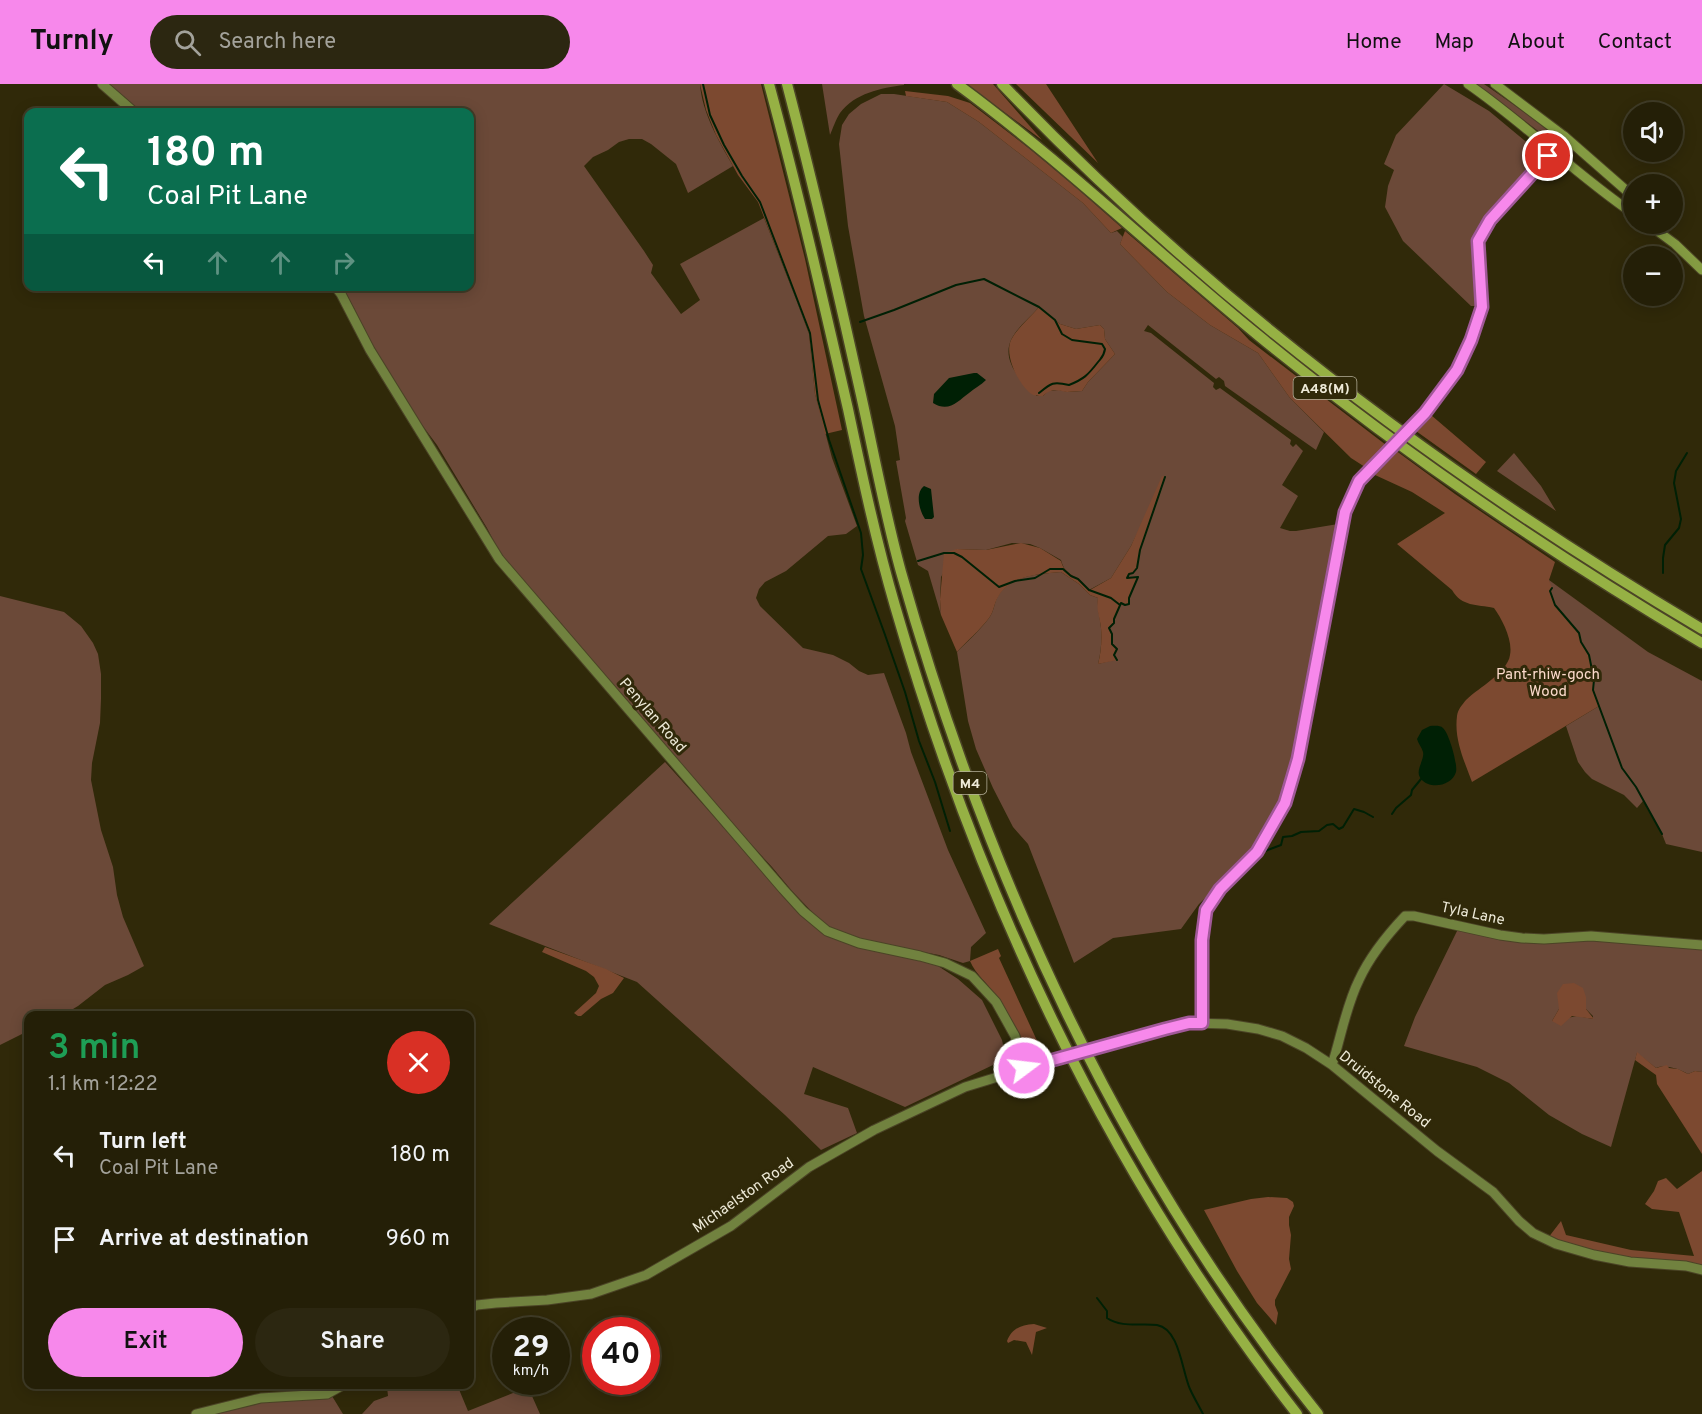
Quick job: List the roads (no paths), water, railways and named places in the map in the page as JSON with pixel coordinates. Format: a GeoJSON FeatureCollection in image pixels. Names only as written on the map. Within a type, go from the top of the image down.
{"type":"FeatureCollection","features":[{"type":"Feature","properties":{"kind":"highway","name":"M4"},"geometry":{"type":"LineString","coordinates":[[769,84],[805,222],[866,495],[894,605],[928,715],[978,853],[1054,1024],[1115,1141],[1159,1216],[1212,1298],[1297,1414]]}},
{"type":"Feature","properties":{"kind":"highway","name":"M4"},"geometry":{"type":"LineString","coordinates":[[787,84],[829,250],[882,494],[901,570],[943,710],[987,830],[1030,935],[1069,1021],[1138,1150],[1219,1281],[1318,1414]]}},
{"type":"Feature","properties":{"kind":"highway","name":"A48(M)"},"geometry":{"type":"LineString","coordinates":[[957,84],[1040,148],[1259,336],[1375,427],[1525,533],[1702,643]]}},
{"type":"Feature","properties":{"kind":"highway","name":"A48(M)"},"geometry":{"type":"LineString","coordinates":[[1002,84],[1081,163],[1158,234],[1347,392],[1509,508],[1591,562],[1702,629]]}},
{"type":"Feature","properties":{"kind":"main road"},"geometry":{"type":"LineString","coordinates":[[1468,84],[1623,206]]}},
{"type":"Feature","properties":{"kind":"main road"},"geometry":{"type":"LineString","coordinates":[[1495,84],[1564,136],[1623,188]]}},
{"type":"Feature","properties":{"kind":"main road"},"geometry":{"type":"LineString","coordinates":[[1662,234],[1702,270]]}},
{"type":"Feature","properties":{"kind":"street"},"geometry":{"type":"LineString","coordinates":[[102,84],[129,108]]}},
{"type":"Feature","properties":{"kind":"street"},"geometry":{"type":"LineString","coordinates":[[1202,1023],[1202,940],[1206,910],[1220,889],[1257,852],[1285,803],[1298,759],[1345,512],[1359,481],[1425,413],[1457,370],[1471,340],[1482,307],[1478,241],[1490,220],[1564,136]]}},
{"type":"Feature","properties":{"kind":"street","name":"Penylan Road"},"geometry":{"type":"LineString","coordinates":[[339,291],[370,350],[499,559],[783,889],[827,931],[859,943],[945,963],[972,976],[996,1002],[1006,1019],[1015,1036],[1024,1068]]}},
{"type":"Feature","properties":{"kind":"street","name":"Tyla Lane"},"geometry":{"type":"LineString","coordinates":[[1332,1065],[1349,1005],[1359,980],[1385,939],[1405,916],[1522,938],[1591,936],[1702,945]]}},
{"type":"Feature","properties":{"kind":"street","name":"Druidstone Road"},"geometry":{"type":"LineString","coordinates":[[1024,1068],[1189,1023],[1227,1024],[1281,1036],[1306,1048],[1332,1065],[1437,1151],[1493,1192],[1533,1233],[1556,1244],[1594,1255],[1630,1262],[1686,1266],[1702,1270]]}},
{"type":"Feature","properties":{"kind":"street","name":"Michaelston Road"},"geometry":{"type":"LineString","coordinates":[[474,1306],[591,1294],[646,1275],[731,1226],[809,1167],[874,1130],[964,1087],[1024,1068]]}},
{"type":"Feature","properties":{"kind":"street"},"geometry":{"type":"LineString","coordinates":[[196,1414],[261,1398],[327,1394],[336,1389]]}},
{"type":"Feature","properties":{"kind":"waterway"},"geometry":{"type":"LineString","coordinates":[[703,84],[710,115],[724,145],[760,202],[810,333],[818,400],[829,440],[861,533],[863,555],[861,569],[905,692],[950,831]]}},
{"type":"Feature","properties":{"kind":"waterway"},"geometry":{"type":"LineString","coordinates":[[860,322],[956,285],[984,279],[1039,307],[1055,320],[1062,334],[1072,340],[1102,344],[1105,349],[1102,358],[1082,379],[1069,385],[1052,384],[1039,393]]}},
{"type":"Feature","properties":{"kind":"waterway"},"geometry":{"type":"LineString","coordinates":[[1663,573],[1665,545],[1679,528],[1681,519],[1674,483],[1676,471],[1687,453]]}},
{"type":"Feature","properties":{"kind":"waterway"},"geometry":{"type":"LineString","coordinates":[[1117,660],[1114,655],[1117,649],[1112,644],[1112,634],[1109,628],[1114,623],[1121,603],[1129,604],[1129,598],[1138,577],[1127,578],[1137,568],[1140,550],[1165,477]]}},
{"type":"Feature","properties":{"kind":"waterway"},"geometry":{"type":"LineString","coordinates":[[918,561],[944,553],[954,553],[999,587],[1015,581],[1035,578],[1050,569],[1063,569],[1089,590],[1111,598],[1120,605]]}},
{"type":"Feature","properties":{"kind":"waterway"},"geometry":{"type":"LineString","coordinates":[[1552,588],[1550,591],[1555,605],[1579,633],[1581,642],[1589,655],[1594,680],[1593,690],[1622,768],[1636,787],[1662,834]]}},
{"type":"Feature","properties":{"kind":"waterway"},"geometry":{"type":"LineString","coordinates":[[1392,814],[1411,795],[1412,790],[1421,779]]}},
{"type":"Feature","properties":{"kind":"waterway"},"geometry":{"type":"LineString","coordinates":[[1265,851],[1281,845],[1283,837],[1301,832],[1319,831],[1333,824],[1339,829],[1343,827],[1354,809],[1373,817]]}},
{"type":"Feature","properties":{"kind":"waterway"},"geometry":{"type":"LineString","coordinates":[[1097,1298],[1107,1311],[1107,1318],[1113,1321],[1125,1324],[1157,1325],[1165,1328],[1171,1334],[1179,1352],[1187,1382],[1203,1414]]}},
{"type":"Feature","properties":{"kind":"park label","name":"Pant-rhiw-goch Wood"},"geometry":{"type":"Point","coordinates":[1548,682]}}]}
